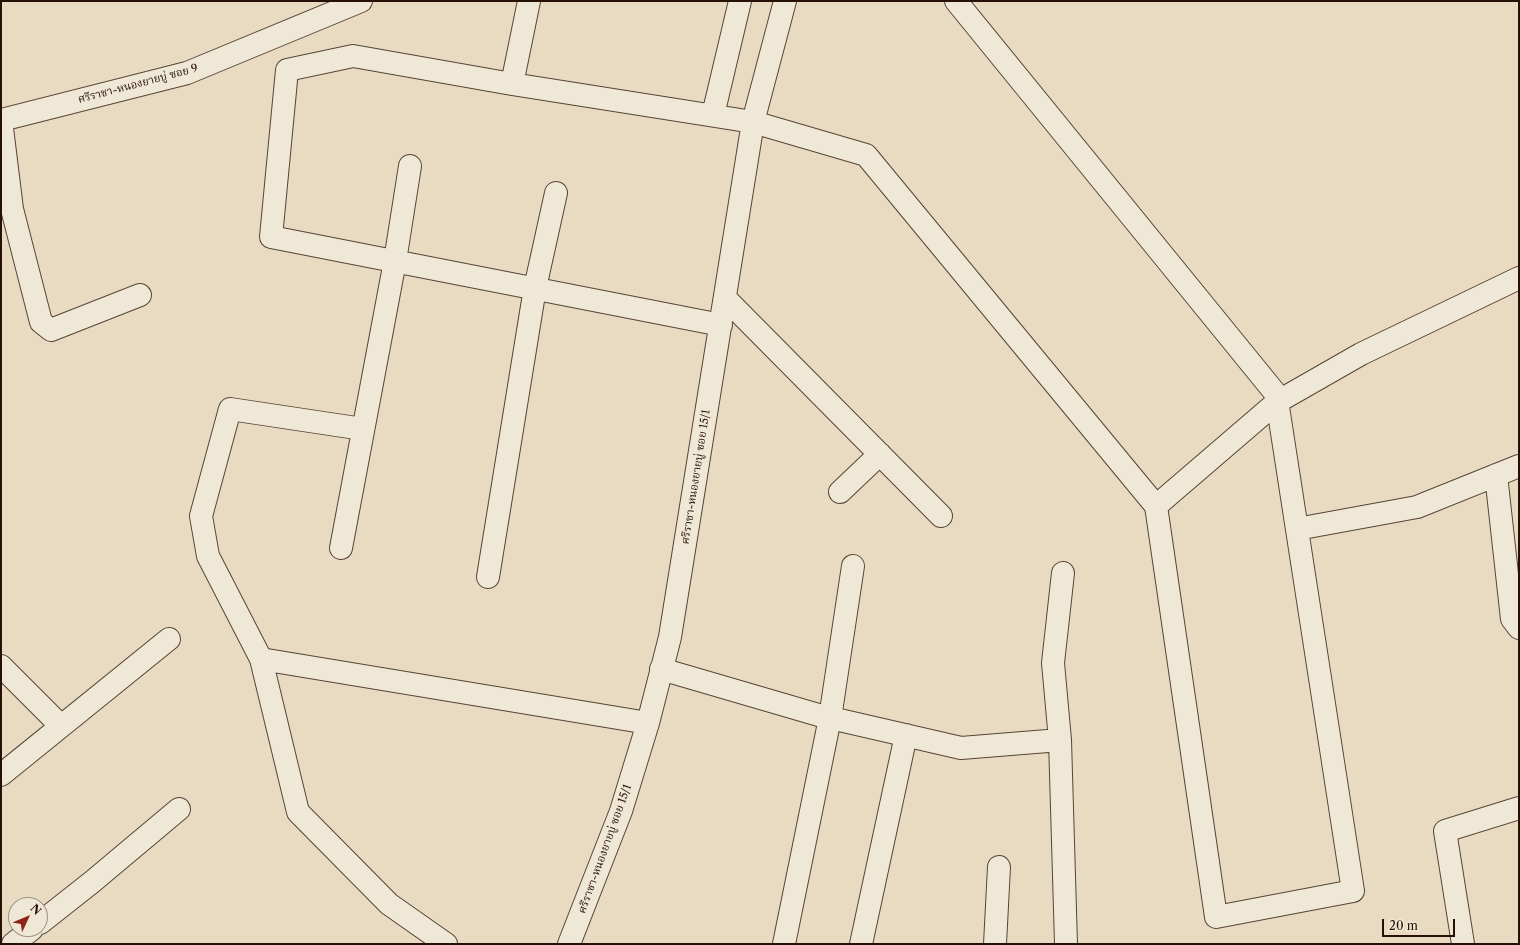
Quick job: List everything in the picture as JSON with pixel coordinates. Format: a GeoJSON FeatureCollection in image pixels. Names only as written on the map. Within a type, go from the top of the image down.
{"type":"FeatureCollection","features":[{"type":"Feature","properties":{"kind":"street","name":"ศรีราชา-หนองยายบู่ ซอย 9"},"geometry":{"type":"LineString","coordinates":[[1,120],[187,73],[361,1]]}},
{"type":"Feature","properties":{"kind":"street"},"geometry":{"type":"LineString","coordinates":[[512,84],[529,1]]}},
{"type":"Feature","properties":{"kind":"street"},"geometry":{"type":"LineString","coordinates":[[713,115],[740,1]]}},
{"type":"Feature","properties":{"kind":"street","name":"ศรีราชา-หนองยายบู่ ซอย 15/1"},"geometry":{"type":"LineString","coordinates":[[569,944],[621,811],[648,723],[670,637],[753,122],[785,1]]}},
{"type":"Feature","properties":{"kind":"street"},"geometry":{"type":"LineString","coordinates":[[720,325],[271,237],[287,70],[353,56],[512,84],[753,122],[866,155],[1156,506],[1216,917],[1353,891],[1276,394],[956,1]]}},
{"type":"Feature","properties":{"kind":"street"},"geometry":{"type":"LineString","coordinates":[[1,120],[12,209],[41,322],[51,330],[140,295]]}},
{"type":"Feature","properties":{"kind":"street"},"geometry":{"type":"LineString","coordinates":[[341,548],[395,261],[410,166]]}},
{"type":"Feature","properties":{"kind":"street"},"geometry":{"type":"LineString","coordinates":[[488,576],[535,288],[556,194]]}},
{"type":"Feature","properties":{"kind":"street"},"geometry":{"type":"LineString","coordinates":[[1156,506],[1277,402],[1361,354],[1519,278]]}},
{"type":"Feature","properties":{"kind":"street"},"geometry":{"type":"LineString","coordinates":[[725,298],[941,516]]}},
{"type":"Feature","properties":{"kind":"street"},"geometry":{"type":"LineString","coordinates":[[363,429],[230,409],[201,516],[208,556],[260,659],[298,812],[389,904],[446,944]]}},
{"type":"Feature","properties":{"kind":"street"},"geometry":{"type":"LineString","coordinates":[[840,492],[880,454]]}},
{"type":"Feature","properties":{"kind":"street"},"geometry":{"type":"LineString","coordinates":[[1297,529],[1417,507],[1519,466]]}},
{"type":"Feature","properties":{"kind":"street"},"geometry":{"type":"LineString","coordinates":[[1496,475],[1512,619],[1519,628]]}},
{"type":"Feature","properties":{"kind":"street"},"geometry":{"type":"LineString","coordinates":[[784,944],[830,718],[853,566]]}},
{"type":"Feature","properties":{"kind":"street"},"geometry":{"type":"LineString","coordinates":[[1063,573],[1053,663],[1060,740],[1066,944]]}},
{"type":"Feature","properties":{"kind":"street"},"geometry":{"type":"LineString","coordinates":[[1,776],[169,639]]}},
{"type":"Feature","properties":{"kind":"street"},"geometry":{"type":"LineString","coordinates":[[260,659],[648,723]]}},
{"type":"Feature","properties":{"kind":"street"},"geometry":{"type":"LineString","coordinates":[[1,666],[61,726]]}},
{"type":"Feature","properties":{"kind":"street"},"geometry":{"type":"LineString","coordinates":[[662,669],[830,718],[961,748],[1060,740]]}},
{"type":"Feature","properties":{"kind":"street"},"geometry":{"type":"LineString","coordinates":[[861,944],[906,735]]}},
{"type":"Feature","properties":{"kind":"street"},"geometry":{"type":"LineString","coordinates":[[1464,944],[1445,831],[1519,808]]}},
{"type":"Feature","properties":{"kind":"street"},"geometry":{"type":"LineString","coordinates":[[48,917],[179,809]]}},
{"type":"Feature","properties":{"kind":"street"},"geometry":{"type":"LineString","coordinates":[[995,944],[999,866]]}},
{"type":"Feature","properties":{"kind":"street"},"geometry":{"type":"LineString","coordinates":[[13,944],[22,937]]}}]}
